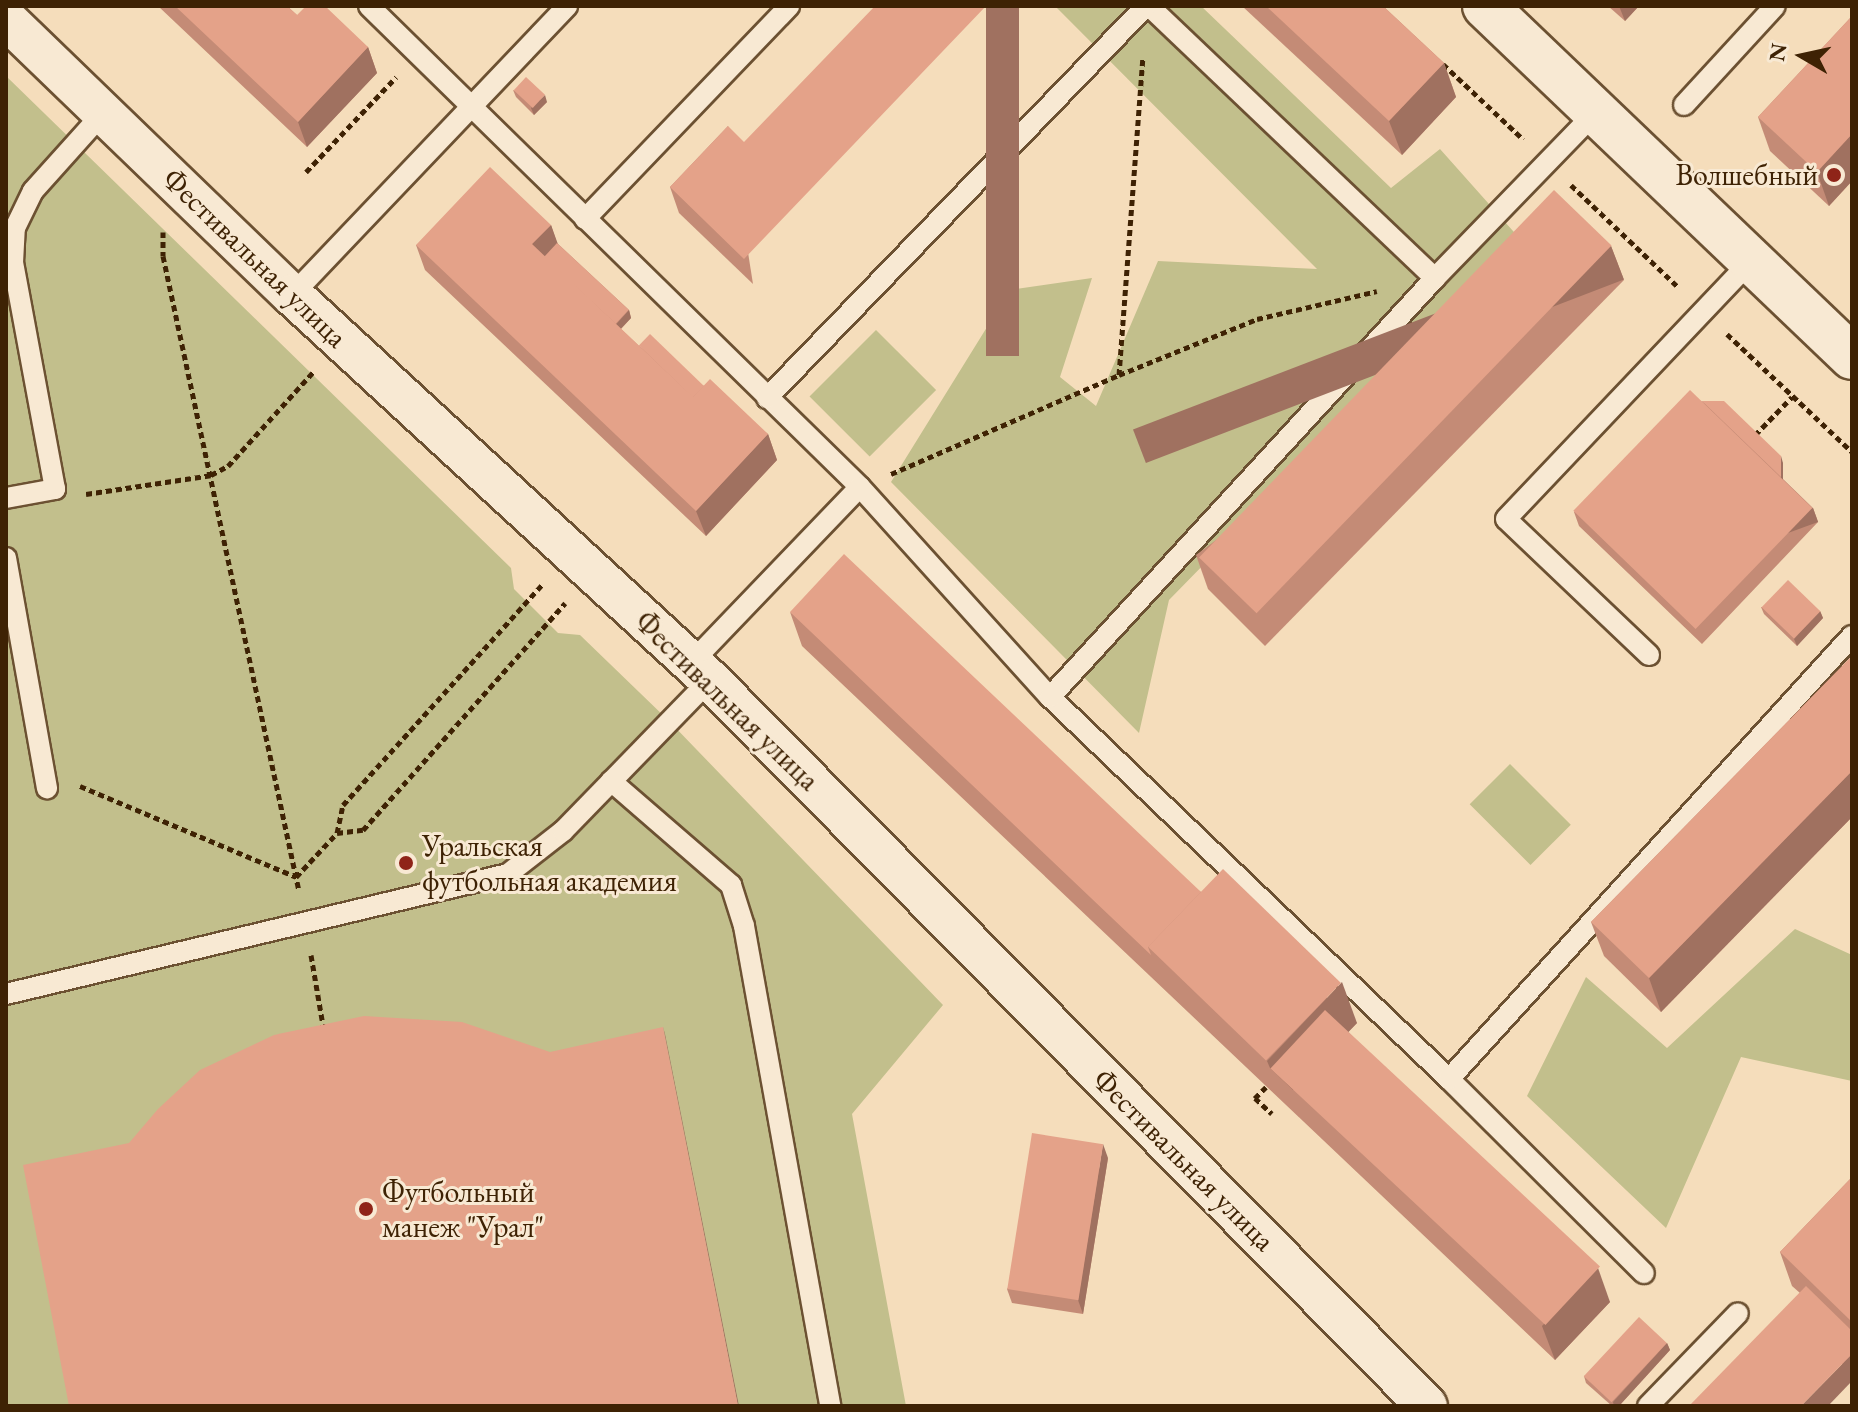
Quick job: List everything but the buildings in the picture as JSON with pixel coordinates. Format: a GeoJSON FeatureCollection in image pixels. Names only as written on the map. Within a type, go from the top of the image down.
{"type":"FeatureCollection","features":[{"type":"Feature","properties":{"kind":"main road"},"geometry":{"type":"LineString","coordinates":[[1485,6],[1852,357]]}},
{"type":"Feature","properties":{"kind":"street","name":"Фестивальная улица"},"geometry":{"type":"LineString","coordinates":[[6,19],[292,295],[700,671],[1427,1406]]}},
{"type":"Feature","properties":{"kind":"lane"},"geometry":{"type":"LineString","coordinates":[[369,6],[860,487],[1050,697],[1449,1079],[1644,1273]]}},
{"type":"Feature","properties":{"kind":"lane"},"geometry":{"type":"LineString","coordinates":[[292,295],[469,105],[567,6]]}},
{"type":"Feature","properties":{"kind":"lane"},"geometry":{"type":"LineString","coordinates":[[585,219],[789,6]]}},
{"type":"Feature","properties":{"kind":"lane"},"geometry":{"type":"LineString","coordinates":[[767,398],[1147,6],[1435,278]]}},
{"type":"Feature","properties":{"kind":"lane"},"geometry":{"type":"LineString","coordinates":[[1684,105],[1775,6]]}},
{"type":"Feature","properties":{"kind":"lane"},"geometry":{"type":"LineString","coordinates":[[1050,697],[1435,278],[1597,111]]}},
{"type":"Feature","properties":{"kind":"lane"},"geometry":{"type":"LineString","coordinates":[[6,498],[55,489],[13,263],[10,228],[33,191],[103,113]]}},
{"type":"Feature","properties":{"kind":"lane"},"geometry":{"type":"LineString","coordinates":[[1649,655],[1506,519],[1752,260]]}},
{"type":"Feature","properties":{"kind":"lane"},"geometry":{"type":"LineString","coordinates":[[6,994],[508,874],[563,831],[611,781],[744,611],[860,487]]}},
{"type":"Feature","properties":{"kind":"lane"},"geometry":{"type":"LineString","coordinates":[[6,558],[47,788]]}},
{"type":"Feature","properties":{"kind":"lane"},"geometry":{"type":"LineString","coordinates":[[1449,1079],[1852,636]]}},
{"type":"Feature","properties":{"kind":"lane"},"geometry":{"type":"LineString","coordinates":[[611,781],[731,885],[744,926],[830,1406]]}},
{"type":"Feature","properties":{"kind":"lane"},"geometry":{"type":"LineString","coordinates":[[1648,1406],[1738,1313]]}},
{"type":"Feature","properties":{"kind":"path"},"geometry":{"type":"LineString","coordinates":[[1119,375],[1144,52]]}},
{"type":"Feature","properties":{"kind":"path"},"geometry":{"type":"LineString","coordinates":[[306,172],[418,54]]}},
{"type":"Feature","properties":{"kind":"path"},"geometry":{"type":"LineString","coordinates":[[1437,59],[1524,141]]}},
{"type":"Feature","properties":{"kind":"path"},"geometry":{"type":"LineString","coordinates":[[171,220],[163,230],[163,256],[285,824]]}},
{"type":"Feature","properties":{"kind":"path"},"geometry":{"type":"LineString","coordinates":[[860,487],[1257,319],[1435,278]]}},
{"type":"Feature","properties":{"kind":"path"},"geometry":{"type":"LineString","coordinates":[[70,496],[211,475],[228,466],[319,364]]}},
{"type":"Feature","properties":{"kind":"path"},"geometry":{"type":"LineString","coordinates":[[1755,435],[1792,397]]}},
{"type":"Feature","properties":{"kind":"path"},"geometry":{"type":"LineString","coordinates":[[79,785],[296,877],[337,833],[343,805],[544,583]]}},
{"type":"Feature","properties":{"kind":"path"},"geometry":{"type":"LineString","coordinates":[[337,833],[363,830],[565,603]]}},
{"type":"Feature","properties":{"kind":"path"},"geometry":{"type":"LineString","coordinates":[[305,922],[325,1032]]}},
{"type":"Feature","properties":{"kind":"path"},"geometry":{"type":"LineString","coordinates":[[1266,1087],[1255,1098],[1272,1114]]}},
{"type":"Feature","properties":{"kind":"shaded area"},"geometry":{"type":"Polygon","coordinates":[[[1055,6],[1201,6],[1391,188],[1440,149],[1521,240],[1169,600],[1139,733],[891,482],[1010,290],[1092,278],[1060,377],[1096,406],[1158,261],[1317,269],[1055,6]]]}},
{"type":"Feature","properties":{"kind":"shaded area","name":"Уральская футбольная академия"},"geometry":{"type":"Polygon","coordinates":[[[6,76],[511,568],[514,589],[558,633],[580,635],[669,721],[943,1005],[852,1114],[906,1406],[6,1406],[6,76]]]}},
{"type":"Feature","properties":{"kind":"shaded area"},"geometry":{"type":"Polygon","coordinates":[[[876,330],[936,390],[870,457],[810,396],[876,330]]]}},
{"type":"Feature","properties":{"kind":"shaded area"},"geometry":{"type":"Polygon","coordinates":[[[1510,764],[1571,825],[1531,865],[1470,804],[1510,764]]]}},
{"type":"Feature","properties":{"kind":"shaded area"},"geometry":{"type":"Polygon","coordinates":[[[1795,929],[1852,955],[1852,1081],[1741,1057],[1666,1228],[1527,1096],[1586,977],[1667,1048],[1795,929]]]}},
{"type":"Feature","properties":{"kind":"place","name":"Волшебный"},"geometry":{"type":"Point","coordinates":[1834,175]}},
{"type":"Feature","properties":{"kind":"place","name":"Уральская футбольная академия"},"geometry":{"type":"Point","coordinates":[406,863]}},
{"type":"Feature","properties":{"kind":"place","name":"Футбольный манеж \"Урал\""},"geometry":{"type":"Point","coordinates":[366,1209]}}]}
